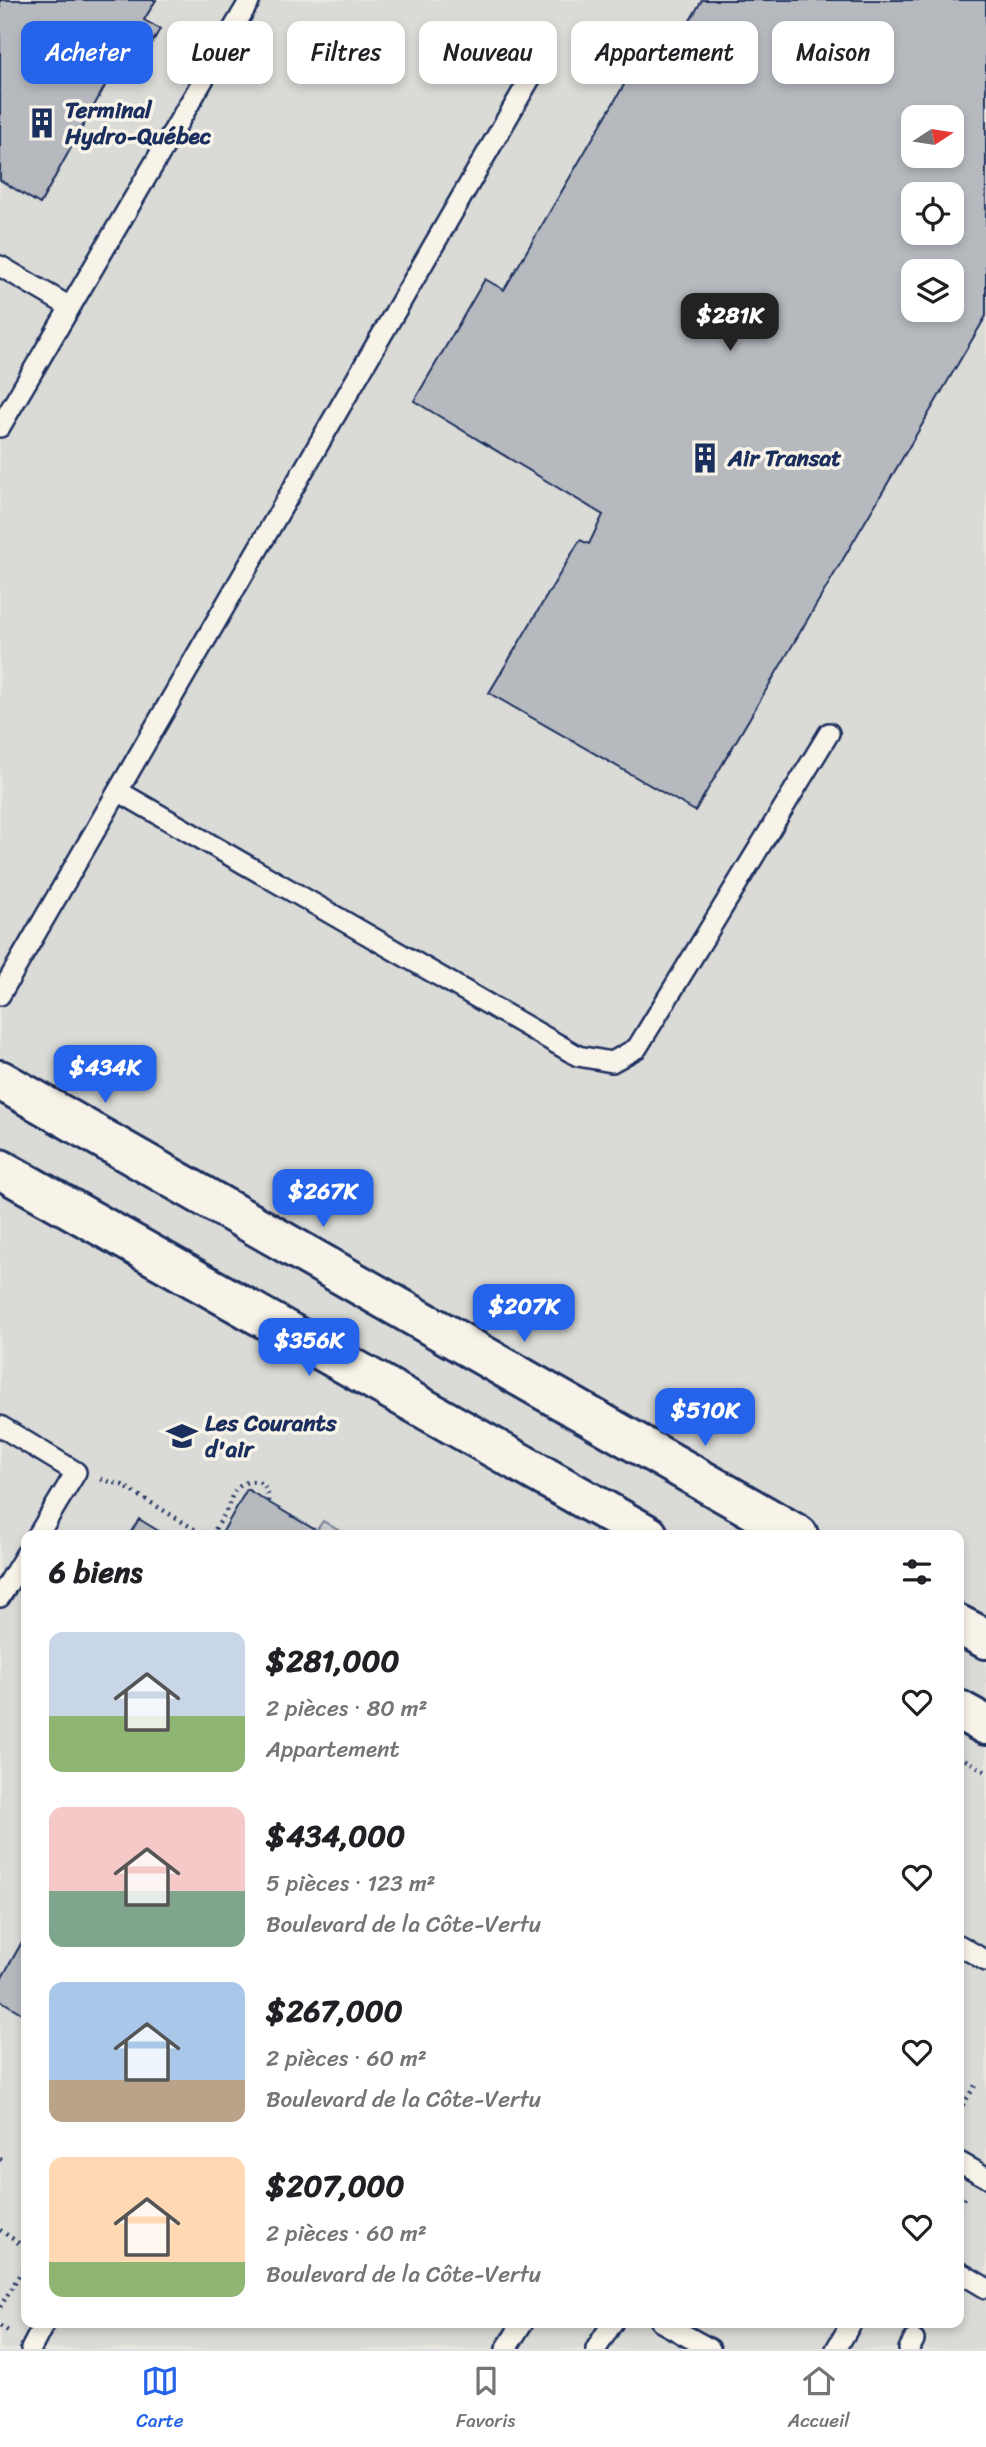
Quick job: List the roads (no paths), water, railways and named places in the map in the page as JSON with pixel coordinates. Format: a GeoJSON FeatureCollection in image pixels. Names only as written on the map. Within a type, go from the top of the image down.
{"type":"FeatureCollection","features":[{"type":"Feature","properties":{"kind":"street"},"geometry":{"type":"LineString","coordinates":[[0,1080],[789,1530]]}},
{"type":"Feature","properties":{"kind":"street"},"geometry":{"type":"LineString","coordinates":[[0,1169],[639,1530]]}},
{"type":"Feature","properties":{"kind":"street"},"geometry":{"type":"LineString","coordinates":[[964,1628],[986,1639]]}},
{"type":"Feature","properties":{"kind":"street"},"geometry":{"type":"LineString","coordinates":[[964,1713],[986,1725]]}},
{"type":"Feature","properties":{"kind":"lane"},"geometry":{"type":"LineString","coordinates":[[0,427],[250,0]]}},
{"type":"Feature","properties":{"kind":"lane"},"geometry":{"type":"LineString","coordinates":[[0,995],[527,84]]}},
{"type":"Feature","properties":{"kind":"lane"},"geometry":{"type":"LineString","coordinates":[[0,266],[70,306]]}},
{"type":"Feature","properties":{"kind":"lane"},"geometry":{"type":"LineString","coordinates":[[118,791],[578,1056],[612,1062],[637,1048],[829,733]]}},
{"type":"Feature","properties":{"kind":"lane"},"geometry":{"type":"LineString","coordinates":[[0,1426],[76,1472],[41,1530]]}},
{"type":"Feature","properties":{"kind":"lane"},"geometry":{"type":"LineString","coordinates":[[0,1597],[21,1562]]}},
{"type":"Feature","properties":{"kind":"lane"},"geometry":{"type":"LineString","coordinates":[[964,1948],[986,1961]]}},
{"type":"Feature","properties":{"kind":"lane"},"geometry":{"type":"LineString","coordinates":[[964,2165],[986,2177]]}},
{"type":"Feature","properties":{"kind":"lane"},"geometry":{"type":"LineString","coordinates":[[964,2275],[986,2288]]}},
{"type":"Feature","properties":{"kind":"lane"},"geometry":{"type":"LineString","coordinates":[[31,2349],[42,2328]]}},
{"type":"Feature","properties":{"kind":"lane"},"geometry":{"type":"LineString","coordinates":[[506,2349],[519,2328]]}},
{"type":"Feature","properties":{"kind":"lane"},"geometry":{"type":"LineString","coordinates":[[596,2349],[609,2328]]}},
{"type":"Feature","properties":{"kind":"lane"},"geometry":{"type":"LineString","coordinates":[[674,2328],[710,2349]]}},
{"type":"Feature","properties":{"kind":"lane"},"geometry":{"type":"LineString","coordinates":[[836,2349],[848,2328]]}},
{"type":"Feature","properties":{"kind":"place","name":"Terminal Hydro-Québec"},"geometry":{"type":"Point","coordinates":[42,123]}},
{"type":"Feature","properties":{"kind":"place","name":"Air Transat"},"geometry":{"type":"Point","coordinates":[705,458]}},
{"type":"Feature","properties":{"kind":"place","name":"Les Courants d'air"},"geometry":{"type":"Point","coordinates":[182,1436]}}]}
